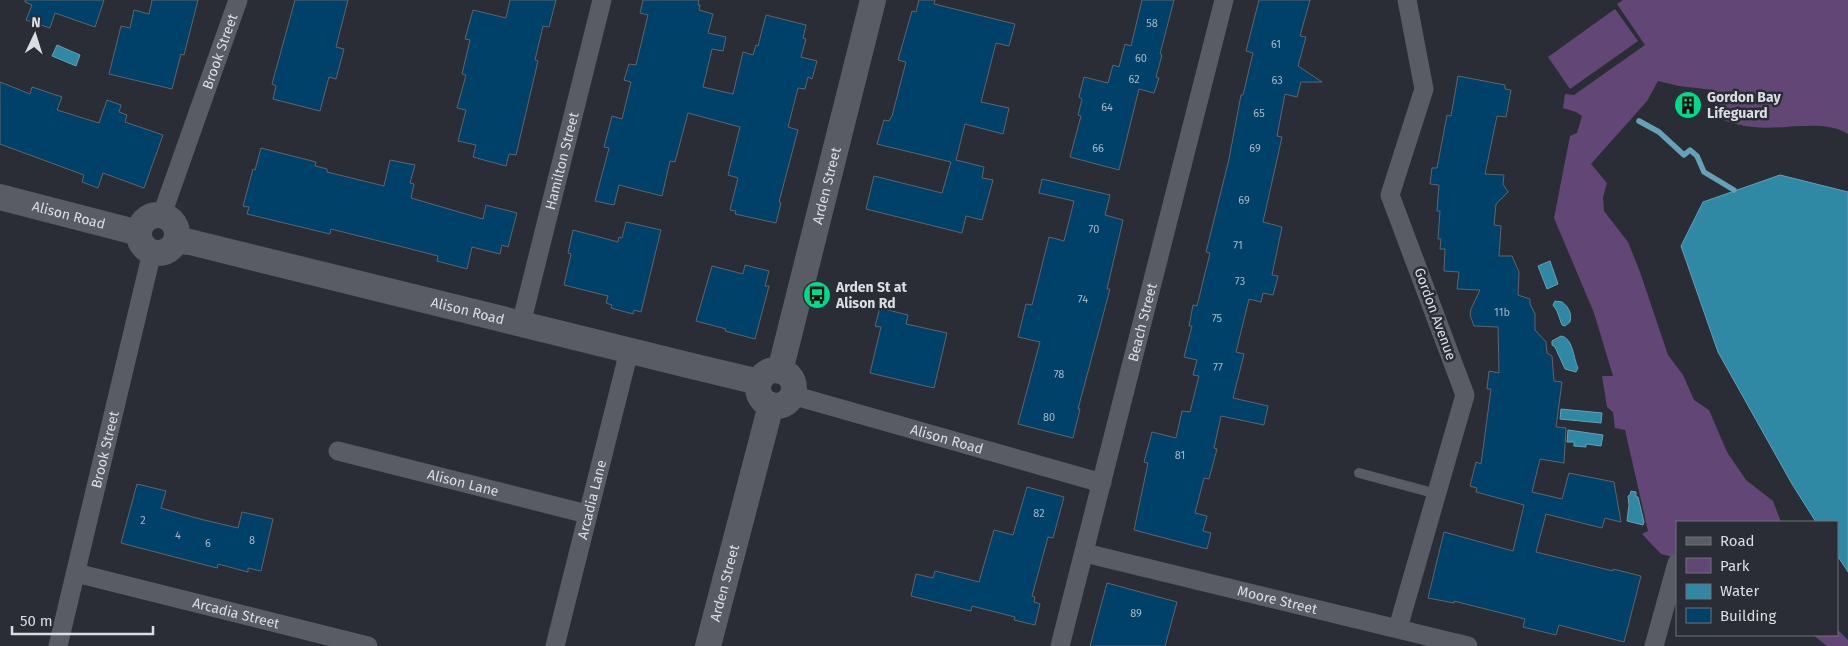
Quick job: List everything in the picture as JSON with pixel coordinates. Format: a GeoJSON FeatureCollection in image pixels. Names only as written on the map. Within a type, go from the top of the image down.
{"type":"FeatureCollection","features":[{"type":"Feature","properties":{"kind":"street","name":"Brook Street"},"geometry":{"type":"LineString","coordinates":[[165,216],[165,206],[238,0]]}},
{"type":"Feature","properties":{"kind":"street","name":"Hamilton Street"},"geometry":{"type":"LineString","coordinates":[[522,324],[602,0]]}},
{"type":"Feature","properties":{"kind":"street","name":"Arden Street"},"geometry":{"type":"LineString","coordinates":[[769,376],[873,0]]}},
{"type":"Feature","properties":{"kind":"street","name":"Beach Street"},"geometry":{"type":"LineString","coordinates":[[1060,646],[1224,0]]}},
{"type":"Feature","properties":{"kind":"street","name":"Gordon Avenue"},"geometry":{"type":"LineString","coordinates":[[1398,628],[1465,394],[1390,195],[1424,89],[1408,0]]}},
{"type":"Feature","properties":{"kind":"street","name":"Alison Road"},"geometry":{"type":"LineString","coordinates":[[0,197],[146,242]]}},
{"type":"Feature","properties":{"kind":"street"},"geometry":{"type":"LineString","coordinates":[[152,216],[165,216],[175,225],[177,232],[176,240],[166,251],[146,242],[140,226],[152,216]]}},
{"type":"Feature","properties":{"kind":"street","name":"Alison Road"},"geometry":{"type":"LineString","coordinates":[[176,240],[522,324],[629,352],[769,376]]}},
{"type":"Feature","properties":{"kind":"street","name":"Brook Street"},"geometry":{"type":"LineString","coordinates":[[58,646],[76,573],[146,242]]}},
{"type":"Feature","properties":{"kind":"street","name":"Arcadia Lane"},"geometry":{"type":"LineString","coordinates":[[555,646],[629,352]]}},
{"type":"Feature","properties":{"kind":"street"},"geometry":{"type":"LineString","coordinates":[[769,376],[758,392],[760,396],[766,403],[782,400]]}},
{"type":"Feature","properties":{"kind":"street","name":"Alison Road"},"geometry":{"type":"LineString","coordinates":[[782,400],[1102,483]]}},
{"type":"Feature","properties":{"kind":"street","name":"Arden Street"},"geometry":{"type":"LineString","coordinates":[[708,646],[782,400]]}},
{"type":"Feature","properties":{"kind":"street","name":"Alison Lane"},"geometry":{"type":"LineString","coordinates":[[338,451],[587,514]]}},
{"type":"Feature","properties":{"kind":"street","name":"Moore Street"},"geometry":{"type":"LineString","coordinates":[[1085,553],[1468,646]]}},
{"type":"Feature","properties":{"kind":"street"},"geometry":{"type":"LineString","coordinates":[[1654,646],[1676,568]]}},
{"type":"Feature","properties":{"kind":"street","name":"Arcadia Street"},"geometry":{"type":"LineString","coordinates":[[76,573],[361,645]]}},
{"type":"Feature","properties":{"kind":"lane"},"geometry":{"type":"LineString","coordinates":[[1359,473],[1436,494]]}},
{"type":"Feature","properties":{"kind":"green space"},"geometry":{"type":"Polygon","coordinates":[[[1623,0],[1848,0],[1848,134],[1838,129],[1827,127],[1749,127],[1723,120],[1725,112],[1714,106],[1713,90],[1679,86],[1658,81],[1647,101],[1591,164],[1607,183],[1603,197],[1604,211],[1628,242],[1668,355],[1683,375],[1694,400],[1709,410],[1727,452],[1746,480],[1773,501],[1781,521],[1676,521],[1676,558],[1661,554],[1642,534],[1648,531],[1625,430],[1615,428],[1613,412],[1607,407],[1602,376],[1613,376],[1594,313],[1554,218],[1570,136],[1577,133],[1582,116],[1563,108],[1565,94],[1574,95],[1645,45],[1617,4],[1623,0]]]}},
{"type":"Feature","properties":{"kind":"green space"},"geometry":{"type":"Polygon","coordinates":[[[1615,9],[1638,41],[1570,89],[1548,57],[1615,9]]]}},
{"type":"Feature","properties":{"kind":"green space"},"geometry":{"type":"Polygon","coordinates":[[[1838,630],[1848,640],[1848,646],[1827,646],[1814,636],[1838,636],[1838,630]]]}},
{"type":"Feature","properties":{"kind":"water"},"geometry":{"type":"Polygon","coordinates":[[[57,45],[80,55],[76,66],[52,56],[57,45]]]}},
{"type":"Feature","properties":{"kind":"water"},"geometry":{"type":"Polygon","coordinates":[[[1780,175],[1848,192],[1848,572],[1838,557],[1838,521],[1815,521],[1792,484],[1718,352],[1681,246],[1703,202],[1780,175]]]}},
{"type":"Feature","properties":{"kind":"water"},"geometry":{"type":"Polygon","coordinates":[[[1550,261],[1558,284],[1547,289],[1538,266],[1550,261]]]}},
{"type":"Feature","properties":{"kind":"water"},"geometry":{"type":"Polygon","coordinates":[[[1555,301],[1562,302],[1571,316],[1570,322],[1565,326],[1562,325],[1553,305],[1555,301]]]}},
{"type":"Feature","properties":{"kind":"water"},"geometry":{"type":"Polygon","coordinates":[[[1561,336],[1565,337],[1570,344],[1578,368],[1576,372],[1565,369],[1555,347],[1552,345],[1552,341],[1561,336]]]}},
{"type":"Feature","properties":{"kind":"water"},"geometry":{"type":"Polygon","coordinates":[[[1561,409],[1602,413],[1601,423],[1560,419],[1561,409]]]}},
{"type":"Feature","properties":{"kind":"water"},"geometry":{"type":"Polygon","coordinates":[[[1568,430],[1603,435],[1601,446],[1586,444],[1586,447],[1574,446],[1574,442],[1567,442],[1568,430]]]}},
{"type":"Feature","properties":{"kind":"water"},"geometry":{"type":"Polygon","coordinates":[[[1631,491],[1636,492],[1636,497],[1638,497],[1644,522],[1643,525],[1627,521],[1628,496],[1631,491]]]}},
{"type":"Feature","properties":{"kind":"building"},"geometry":{"type":"Polygon","coordinates":[[[25,0],[104,0],[95,27],[55,13],[50,28],[26,20],[32,5],[25,2],[25,0]]]}},
{"type":"Feature","properties":{"kind":"building"},"geometry":{"type":"Polygon","coordinates":[[[152,0],[198,0],[184,55],[181,54],[172,89],[109,74],[121,26],[130,28],[134,10],[149,14],[152,0]]]}},
{"type":"Feature","properties":{"kind":"building"},"geometry":{"type":"Polygon","coordinates":[[[295,0],[348,0],[336,47],[344,49],[336,79],[329,77],[320,111],[273,99],[276,86],[272,84],[295,0]]]}},
{"type":"Feature","properties":{"kind":"building"},"geometry":{"type":"Polygon","coordinates":[[[510,0],[556,0],[549,27],[543,26],[535,60],[538,61],[516,155],[509,154],[506,166],[473,157],[476,145],[458,141],[466,110],[457,108],[466,75],[462,74],[470,40],[465,39],[473,10],[506,18],[510,0]]]}},
{"type":"Feature","properties":{"kind":"building"},"geometry":{"type":"Polygon","coordinates":[[[643,0],[699,0],[699,10],[713,14],[708,33],[726,37],[723,51],[712,49],[703,87],[733,94],[743,52],[753,55],[756,45],[758,46],[766,15],[806,25],[803,38],[806,39],[801,57],[817,61],[812,79],[808,77],[805,89],[798,88],[788,127],[798,130],[779,202],[781,203],[776,223],[735,214],[736,211],[730,210],[738,178],[728,175],[740,127],[688,113],[675,162],[670,161],[662,196],[619,185],[614,205],[595,201],[609,148],[604,147],[612,116],[622,119],[631,82],[624,80],[629,64],[636,65],[648,15],[640,13],[643,0]]]}},
{"type":"Feature","properties":{"kind":"building"},"geometry":{"type":"Polygon","coordinates":[[[919,0],[935,0],[934,4],[1015,24],[1009,46],[996,43],[981,102],[1009,108],[1003,134],[965,124],[956,160],[984,167],[982,178],[993,180],[982,220],[966,216],[962,233],[866,209],[874,176],[942,193],[951,162],[877,144],[884,120],[889,121],[892,116],[906,62],[898,60],[912,11],[916,12],[919,0]]]}},
{"type":"Feature","properties":{"kind":"building"},"geometry":{"type":"Polygon","coordinates":[[[1142,0],[1174,0],[1160,54],[1162,55],[1156,77],[1159,78],[1154,93],[1139,89],[1119,170],[1070,157],[1081,116],[1078,115],[1082,99],[1079,97],[1084,77],[1108,83],[1113,65],[1119,67],[1125,44],[1131,46],[1142,0]]]}},
{"type":"Feature","properties":{"kind":"building"},"geometry":{"type":"Polygon","coordinates":[[[1259,0],[1310,0],[1300,36],[1306,37],[1298,66],[1322,82],[1301,82],[1297,97],[1285,94],[1277,136],[1282,137],[1263,222],[1282,227],[1272,275],[1278,276],[1273,295],[1263,293],[1261,302],[1249,299],[1236,352],[1244,354],[1233,398],[1268,406],[1264,425],[1221,416],[1214,448],[1217,449],[1209,479],[1204,478],[1195,513],[1207,516],[1203,531],[1211,533],[1207,549],[1134,530],[1148,463],[1144,462],[1152,432],[1176,438],[1182,411],[1190,412],[1199,376],[1193,375],[1197,360],[1184,357],[1192,326],[1189,326],[1193,305],[1197,306],[1210,253],[1206,252],[1229,159],[1241,95],[1243,95],[1253,53],[1246,51],[1259,0]]]}},
{"type":"Feature","properties":{"kind":"building"},"geometry":{"type":"Polygon","coordinates":[[[1458,76],[1505,85],[1505,89],[1511,90],[1506,117],[1497,116],[1485,174],[1504,175],[1503,184],[1508,192],[1496,204],[1494,225],[1501,226],[1499,256],[1512,256],[1519,272],[1518,295],[1530,299],[1530,304],[1535,314],[1535,330],[1546,342],[1547,353],[1552,356],[1554,381],[1562,382],[1556,427],[1566,428],[1564,463],[1540,459],[1532,492],[1562,499],[1569,473],[1614,482],[1621,522],[1605,518],[1602,528],[1546,514],[1536,552],[1641,576],[1624,642],[1559,625],[1556,635],[1523,627],[1525,619],[1454,601],[1454,603],[1428,598],[1444,532],[1513,551],[1524,505],[1476,492],[1477,488],[1470,486],[1476,462],[1481,464],[1491,389],[1487,389],[1489,371],[1499,373],[1498,327],[1474,326],[1470,315],[1471,309],[1480,290],[1457,289],[1459,272],[1444,271],[1445,249],[1440,249],[1441,239],[1438,239],[1440,211],[1437,211],[1439,185],[1430,184],[1432,168],[1437,168],[1447,115],[1451,116],[1458,76]]]}},
{"type":"Feature","properties":{"kind":"building"},"geometry":{"type":"Polygon","coordinates":[[[0,82],[30,94],[32,87],[62,97],[57,110],[99,123],[107,100],[121,105],[119,112],[127,115],[125,122],[163,135],[144,188],[103,173],[98,188],[82,182],[84,175],[0,144],[0,82]]]}},
{"type":"Feature","properties":{"kind":"building","name":"Gordon Bay Lifeguard"},"geometry":{"type":"Polygon","coordinates":[[[1681,94],[1699,99],[1695,115],[1677,110],[1681,94]]]}},
{"type":"Feature","properties":{"kind":"building"},"geometry":{"type":"Polygon","coordinates":[[[261,148],[316,162],[315,166],[327,169],[327,172],[384,186],[390,160],[415,165],[410,183],[414,184],[411,198],[483,219],[486,205],[517,213],[508,247],[502,245],[500,254],[472,247],[467,269],[437,261],[438,256],[331,229],[330,234],[247,214],[249,207],[243,206],[261,148]]]}},
{"type":"Feature","properties":{"kind":"building"},"geometry":{"type":"Polygon","coordinates":[[[1042,179],[1110,195],[1105,215],[1123,220],[1107,289],[1110,289],[1078,409],[1080,409],[1073,438],[1018,424],[1040,342],[1018,337],[1026,304],[1032,305],[1049,237],[1064,241],[1074,201],[1039,193],[1042,179]]]}},
{"type":"Feature","properties":{"kind":"building"},"geometry":{"type":"Polygon","coordinates":[[[626,222],[661,230],[641,312],[634,310],[633,314],[611,308],[612,305],[606,303],[608,296],[564,285],[571,254],[568,253],[573,230],[618,242],[619,237],[622,238],[626,222]]]}},
{"type":"Feature","properties":{"kind":"building"},"geometry":{"type":"Polygon","coordinates":[[[745,265],[769,271],[765,286],[769,286],[755,339],[696,321],[712,266],[743,274],[745,265]]]}},
{"type":"Feature","properties":{"kind":"building"},"geometry":{"type":"Polygon","coordinates":[[[880,308],[908,315],[906,324],[947,333],[934,388],[870,373],[881,327],[875,326],[880,308]]]}},
{"type":"Feature","properties":{"kind":"building"},"geometry":{"type":"Polygon","coordinates":[[[137,484],[166,491],[161,508],[200,519],[238,528],[242,512],[273,519],[261,571],[248,568],[248,572],[218,564],[217,568],[121,543],[137,484]]]}},
{"type":"Feature","properties":{"kind":"building"},"geometry":{"type":"Polygon","coordinates":[[[1027,487],[1064,497],[1053,538],[1048,537],[1032,596],[1035,597],[1034,602],[1040,604],[1035,625],[1014,620],[1015,617],[972,606],[971,611],[911,596],[916,574],[933,578],[935,571],[979,582],[994,530],[1013,535],[1027,487]]]}},
{"type":"Feature","properties":{"kind":"building"},"geometry":{"type":"Polygon","coordinates":[[[1107,583],[1177,602],[1165,646],[1090,646],[1107,583]]]}},
{"type":"Feature","properties":{"kind":"waterway"},"geometry":{"type":"LineString","coordinates":[[1639,121],[1659,132],[1684,155],[1690,150],[1697,156],[1704,172],[1734,190]]}},
{"type":"Feature","properties":{"kind":"place","name":"Gordon Bay Lifeguard"},"geometry":{"type":"Point","coordinates":[1688,105]}},
{"type":"Feature","properties":{"kind":"place","name":"Arden St at Alison Rd"},"geometry":{"type":"Point","coordinates":[817,295]}}]}
